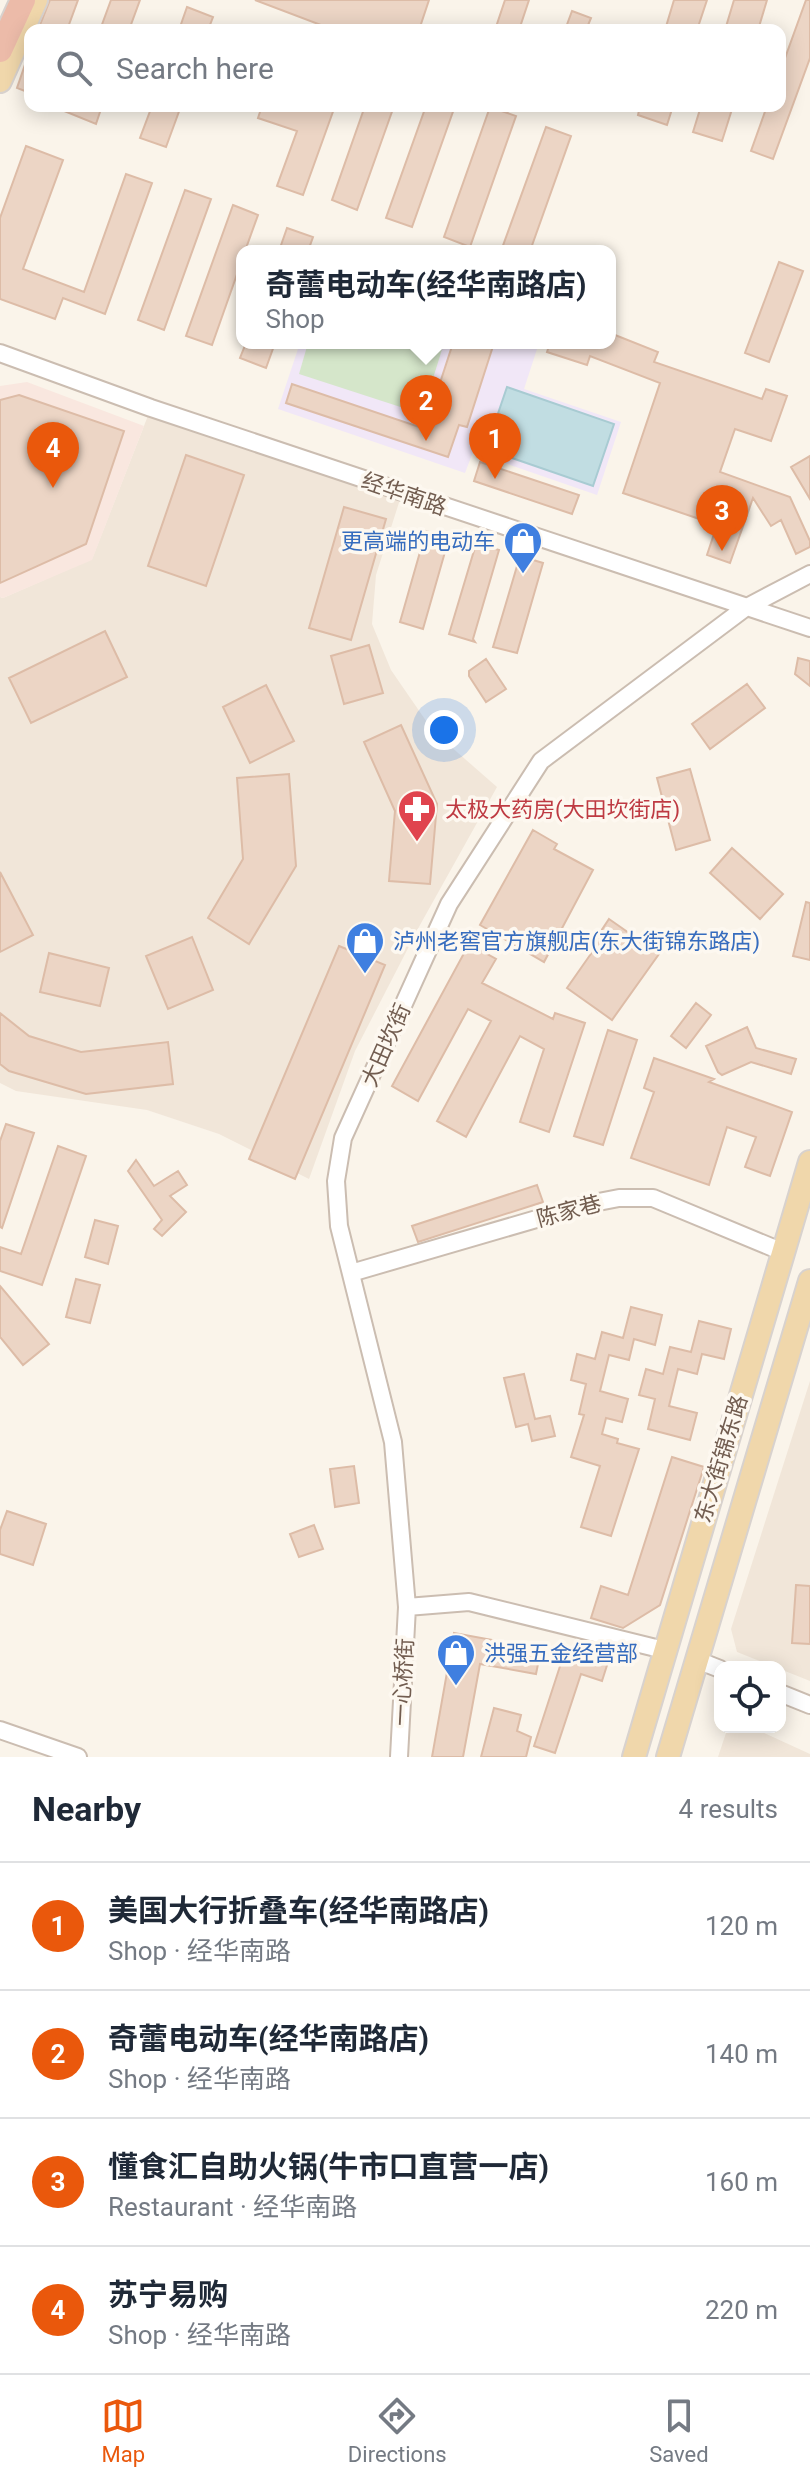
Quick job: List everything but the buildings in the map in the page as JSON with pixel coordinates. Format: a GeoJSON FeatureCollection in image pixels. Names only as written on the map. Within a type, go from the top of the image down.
{"type":"FeatureCollection","features":[{"type":"Feature","properties":{"kind":"highway"},"geometry":{"type":"LineString","coordinates":[[0,38],[14,0]]}},
{"type":"Feature","properties":{"kind":"highway"},"geometry":{"type":"LineString","coordinates":[[0,50],[23,0]]}},
{"type":"Feature","properties":{"kind":"main road"},"geometry":{"type":"LineString","coordinates":[[25,24],[36,0]]}},
{"type":"Feature","properties":{"kind":"main road"},"geometry":{"type":"LineString","coordinates":[[0,81],[24,27]]}},
{"type":"Feature","properties":{"kind":"main road","name":"东大街锦东路"},"geometry":{"type":"LineString","coordinates":[[634,1757],[810,1162]]}},
{"type":"Feature","properties":{"kind":"main road","name":"东大街锦东路"},"geometry":{"type":"LineString","coordinates":[[668,1757],[810,1281]]}},
{"type":"Feature","properties":{"kind":"street","name":"经华南路"},"geometry":{"type":"LineString","coordinates":[[0,353],[166,413],[810,628]]}},
{"type":"Feature","properties":{"kind":"street","name":"大田坎街"},"geometry":{"type":"LineString","coordinates":[[407,1607],[393,1442],[339,1226],[336,1181],[343,1138],[449,904],[541,761],[745,608],[810,574]]}},
{"type":"Feature","properties":{"kind":"street","name":"陈家巷"},"geometry":{"type":"LineString","coordinates":[[351,1273],[588,1204],[619,1198],[653,1198],[783,1252]]}},
{"type":"Feature","properties":{"kind":"street"},"geometry":{"type":"LineString","coordinates":[[407,1607],[469,1602],[664,1650]]}},
{"type":"Feature","properties":{"kind":"street","name":"一心桥街"},"geometry":{"type":"LineString","coordinates":[[399,1757],[407,1607]]}},
{"type":"Feature","properties":{"kind":"street"},"geometry":{"type":"LineString","coordinates":[[697,1660],[714,1667]]}},
{"type":"Feature","properties":{"kind":"street"},"geometry":{"type":"LineString","coordinates":[[786,1695],[810,1705]]}},
{"type":"Feature","properties":{"kind":"street"},"geometry":{"type":"LineString","coordinates":[[0,1730],[78,1757]]}},
{"type":"Feature","properties":{"kind":"shaded area"},"geometry":{"type":"Polygon","coordinates":[[[298,349],[537,349],[524,389],[621,422],[597,495],[473,452],[465,473],[278,409],[298,349]]]}},
{"type":"Feature","properties":{"kind":"shaded area"},"geometry":{"type":"Polygon","coordinates":[[[27,382],[144,426],[92,560],[3,598],[0,597],[0,386],[27,382]]]}},
{"type":"Feature","properties":{"kind":"shaded area"},"geometry":{"type":"Polygon","coordinates":[[[151,408],[402,493],[376,575],[372,624],[391,670],[433,731],[497,787],[420,925],[355,1051],[309,1179],[219,1134],[147,1110],[16,1091],[0,1083],[0,597],[92,559],[151,408]]]}},
{"type":"Feature","properties":{"kind":"shaded area"},"geometry":{"type":"Polygon","coordinates":[[[810,1381],[810,1681],[786,1671],[786,1661],[760,1661],[737,1652],[731,1629],[810,1381]]]}},
{"type":"Feature","properties":{"kind":"shaded area"},"geometry":{"type":"Polygon","coordinates":[[[726,1733],[764,1733],[810,1754],[810,1757],[718,1757],[726,1733]]]}},
{"type":"Feature","properties":{"kind":"green space"},"geometry":{"type":"Polygon","coordinates":[[[306,349],[442,349],[422,414],[299,374],[306,349]]]}},
{"type":"Feature","properties":{"kind":"water"},"geometry":{"type":"Polygon","coordinates":[[[507,387],[614,424],[593,486],[486,449],[507,387]]]}},
{"type":"Feature","properties":{"kind":"place","name":"奇蕾电动车(经华南路店)"},"geometry":{"type":"Point","coordinates":[426,441]}},
{"type":"Feature","properties":{"kind":"place","name":"美国大行折叠车(经华南路店)"},"geometry":{"type":"Point","coordinates":[495,479]}},
{"type":"Feature","properties":{"kind":"place","name":"苏宁易购"},"geometry":{"type":"Point","coordinates":[53,488]}},
{"type":"Feature","properties":{"kind":"place","name":"懂食汇自助火锅(牛市口直营一店)"},"geometry":{"type":"Point","coordinates":[722,551]}},
{"type":"Feature","properties":{"kind":"place","name":"更高端的电动车"},"geometry":{"type":"Point","coordinates":[523,575]}},
{"type":"Feature","properties":{"kind":"place","name":"太极大药房(大田坎街店)"},"geometry":{"type":"Point","coordinates":[417,843]}},
{"type":"Feature","properties":{"kind":"place","name":"泸州老窖官方旗舰店(东大街锦东路店)"},"geometry":{"type":"Point","coordinates":[365,975]}},
{"type":"Feature","properties":{"kind":"place","name":"洪强五金经营部"},"geometry":{"type":"Point","coordinates":[456,1687]}}]}
